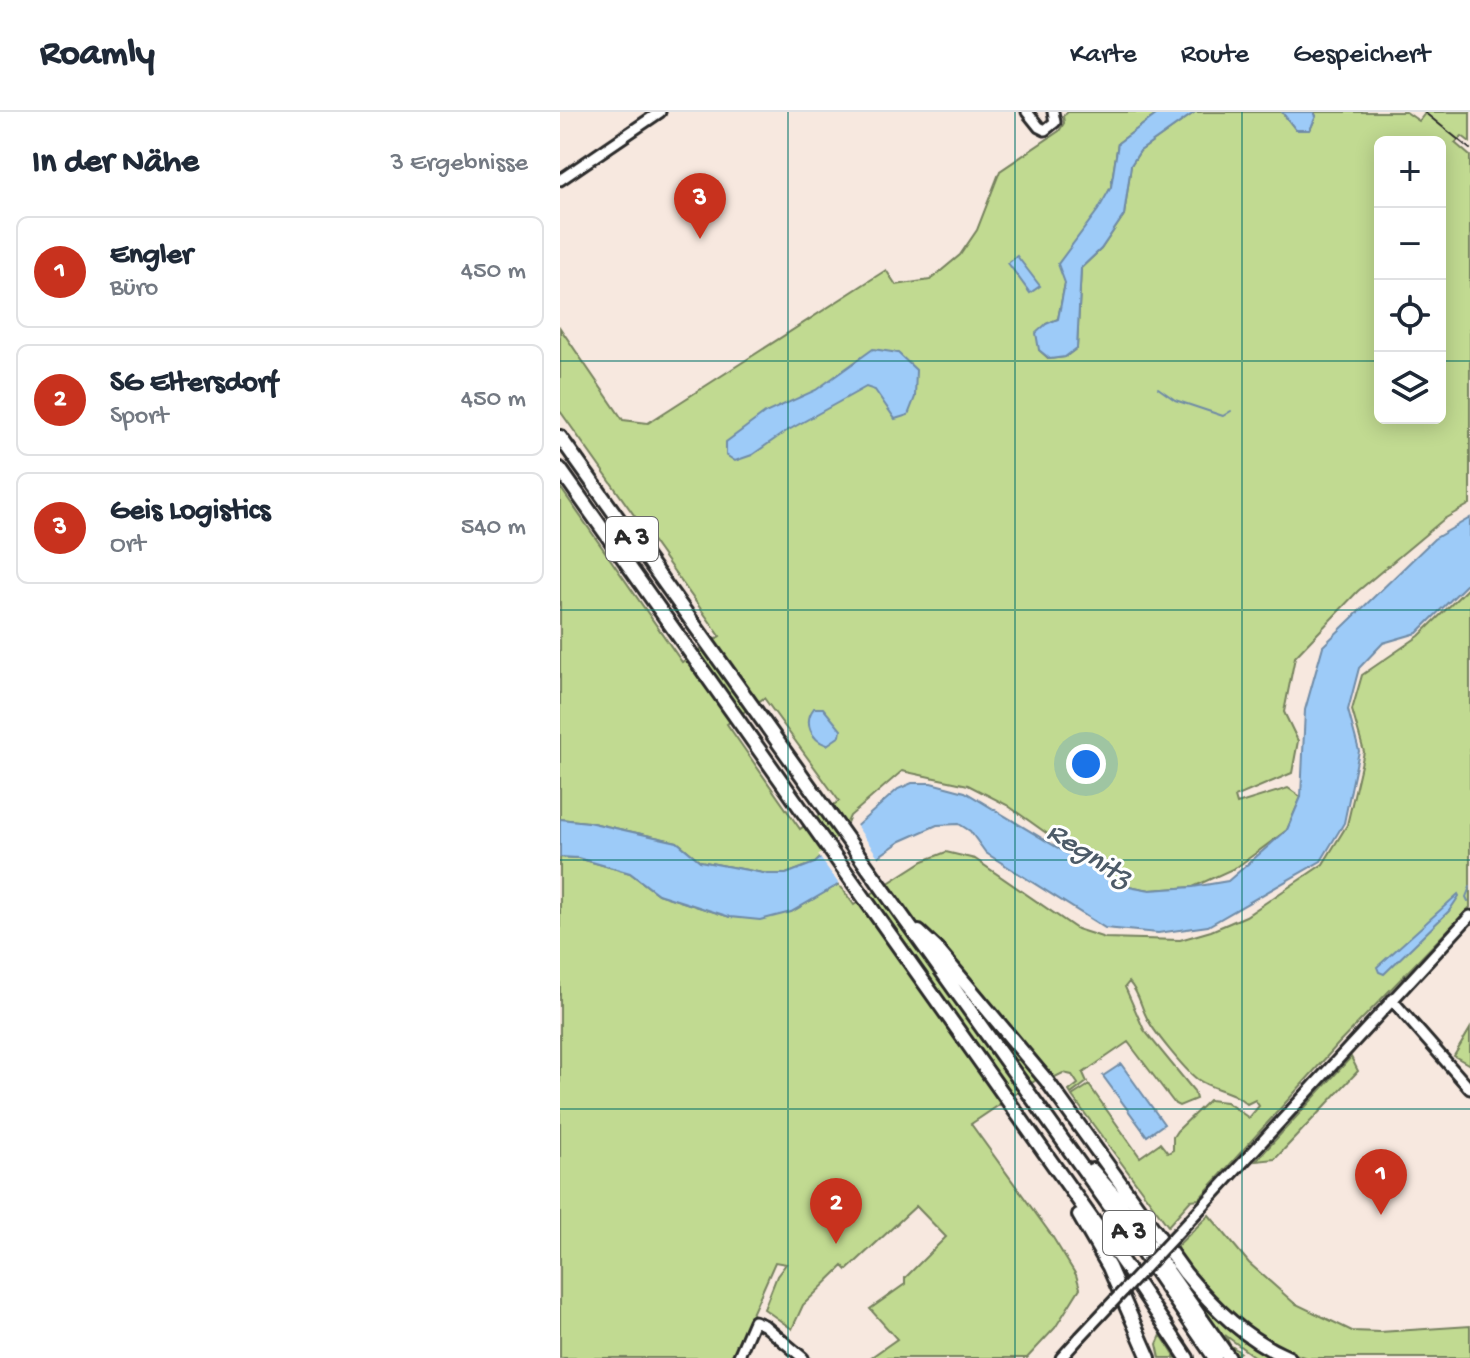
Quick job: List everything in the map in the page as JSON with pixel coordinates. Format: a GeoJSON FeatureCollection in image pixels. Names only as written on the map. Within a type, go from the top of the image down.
{"type":"FeatureCollection","features":[{"type":"Feature","properties":{"kind":"highway","name":"A 3"},"geometry":{"type":"LineString","coordinates":[[560,437],[894,907],[990,1027],[1058,1096],[1206,1299],[1241,1329],[1289,1358]]}},
{"type":"Feature","properties":{"kind":"highway","name":"A 3"},"geometry":{"type":"LineString","coordinates":[[560,469],[1187,1358]]}},
{"type":"Feature","properties":{"kind":"highway"},"geometry":{"type":"LineString","coordinates":[[894,907],[936,948],[990,1027]]}},
{"type":"Feature","properties":{"kind":"highway","name":"A 3"},"geometry":{"type":"LineString","coordinates":[[990,1027],[1042,1108],[1215,1358]]}},
{"type":"Feature","properties":{"kind":"highway"},"geometry":{"type":"LineString","coordinates":[[1042,1108],[1115,1196],[1229,1358]]}},
{"type":"Feature","properties":{"kind":"highway"},"geometry":{"type":"LineString","coordinates":[[1026,1128],[1109,1267],[1146,1354]]}},
{"type":"Feature","properties":{"kind":"street"},"geometry":{"type":"LineString","coordinates":[[560,180],[660,112]]}},
{"type":"Feature","properties":{"kind":"street"},"geometry":{"type":"LineString","coordinates":[[1027,112],[1045,130],[1055,122],[1053,112]]}},
{"type":"Feature","properties":{"kind":"street"},"geometry":{"type":"LineString","coordinates":[[1061,1358],[1470,916]]}},
{"type":"Feature","properties":{"kind":"street"},"geometry":{"type":"LineString","coordinates":[[1392,1000],[1469,1085]]}},
{"type":"Feature","properties":{"kind":"street"},"geometry":{"type":"LineString","coordinates":[[738,1358],[754,1321],[764,1325],[803,1358]]}},
{"type":"Feature","properties":{"kind":"green space"},"geometry":{"type":"Polygon","coordinates":[[[1068,112],[1160,112],[1118,143],[1111,187],[1065,283],[1058,319],[1046,324],[1039,350],[1049,359],[1065,357],[1077,348],[1081,268],[1101,249],[1124,215],[1131,165],[1140,151],[1195,112],[1282,112],[1296,130],[1310,130],[1316,116],[1314,112],[1406,112],[1419,121],[1426,112],[1470,112],[1470,142],[1462,136],[1455,143],[1470,156],[1470,504],[1444,519],[1358,591],[1295,657],[1284,712],[1298,741],[1292,773],[1235,797],[1237,804],[1288,788],[1301,797],[1287,830],[1237,867],[1193,887],[1150,890],[1118,884],[1007,805],[968,785],[902,771],[850,816],[839,840],[815,863],[786,874],[768,874],[700,861],[677,842],[588,822],[560,819],[560,487],[682,662],[720,636],[560,411],[560,328],[623,420],[648,423],[886,270],[896,285],[930,280],[960,255],[977,230],[1000,171],[1059,131],[1064,123],[1063,116],[1068,112]],[[764,698],[727,724],[800,829],[839,801],[764,698]]]}},
{"type":"Feature","properties":{"kind":"green space"},"geometry":{"type":"Polygon","coordinates":[[[1470,586],[1470,907],[1339,1043],[1199,1199],[1191,1200],[1168,1226],[1072,1096],[1089,1085],[1140,1157],[1160,1143],[1168,1153],[1173,1150],[1173,1137],[1177,1131],[1209,1100],[1226,1102],[1249,1118],[1259,1106],[1255,1100],[1247,1104],[1235,1095],[1197,1079],[1155,1030],[1129,982],[1125,987],[1144,1030],[1194,1091],[1196,1099],[1179,1106],[1175,1104],[1128,1042],[1083,1073],[1087,1082],[1071,1094],[1069,1091],[1078,1084],[1072,1075],[1063,1073],[1053,1078],[1048,1072],[971,1124],[1052,1236],[1076,1275],[1080,1288],[1055,1328],[1027,1358],[870,1358],[897,1339],[870,1309],[905,1284],[905,1278],[946,1237],[916,1206],[847,1270],[843,1266],[803,1305],[792,1329],[764,1309],[777,1276],[786,1264],[775,1262],[734,1355],[722,1358],[560,1358],[560,857],[578,858],[630,873],[658,894],[730,917],[791,912],[839,884],[854,905],[923,861],[946,852],[975,859],[1077,929],[1105,938],[1180,940],[1211,931],[1246,916],[1323,864],[1347,825],[1364,752],[1352,710],[1362,675],[1419,636],[1470,586]]]}},
{"type":"Feature","properties":{"kind":"green space"},"geometry":{"type":"Polygon","coordinates":[[[1470,1029],[1470,1065],[1454,1056],[1470,1029]]]}},
{"type":"Feature","properties":{"kind":"green space"},"geometry":{"type":"Polygon","coordinates":[[[1351,1057],[1358,1071],[1275,1159],[1256,1161],[1351,1057]]]}},
{"type":"Feature","properties":{"kind":"green space"},"geometry":{"type":"Polygon","coordinates":[[[1209,1215],[1249,1263],[1294,1303],[1352,1331],[1470,1326],[1470,1358],[1307,1358],[1266,1340],[1216,1299],[1174,1249],[1209,1215]]]}},
{"type":"Feature","properties":{"kind":"green space"},"geometry":{"type":"Polygon","coordinates":[[[1172,1268],[1228,1327],[1277,1358],[1256,1358],[1225,1335],[1230,1345],[1240,1352],[1235,1356],[1172,1268]]]}},
{"type":"Feature","properties":{"kind":"green space"},"geometry":{"type":"Polygon","coordinates":[[[1161,1335],[1176,1358],[1160,1358],[1157,1344],[1161,1335]]]}},
{"type":"Feature","properties":{"kind":"water"},"geometry":{"type":"Polygon","coordinates":[[[1160,112],[1195,112],[1140,151],[1131,165],[1124,215],[1101,249],[1081,268],[1077,348],[1065,357],[1050,359],[1039,350],[1036,333],[1058,319],[1065,283],[1058,264],[1111,187],[1118,143],[1160,112]]]}},
{"type":"Feature","properties":{"kind":"water"},"geometry":{"type":"Polygon","coordinates":[[[1282,112],[1314,112],[1316,116],[1310,130],[1296,130],[1282,112]]]}},
{"type":"Feature","properties":{"kind":"water"},"geometry":{"type":"Polygon","coordinates":[[[1017,256],[1040,286],[1030,293],[1008,263],[1017,256]]]}},
{"type":"Feature","properties":{"kind":"water"},"geometry":{"type":"Polygon","coordinates":[[[873,349],[898,353],[916,370],[915,397],[908,415],[895,419],[875,390],[866,387],[785,432],[752,455],[735,461],[726,455],[726,442],[765,413],[816,390],[873,349]]]}},
{"type":"Feature","properties":{"kind":"water"},"geometry":{"type":"Polygon","coordinates":[[[1470,518],[1470,581],[1417,633],[1383,643],[1359,668],[1348,710],[1359,751],[1344,823],[1321,861],[1208,926],[1158,933],[1105,928],[986,853],[970,831],[959,824],[937,825],[901,841],[836,886],[791,912],[760,920],[730,917],[658,894],[630,873],[578,858],[560,857],[560,819],[588,822],[677,842],[700,861],[768,874],[786,874],[815,863],[898,789],[912,783],[931,783],[965,792],[1118,884],[1150,890],[1228,881],[1287,830],[1301,797],[1305,710],[1323,646],[1434,539],[1470,518]]]}},
{"type":"Feature","properties":{"kind":"water"},"geometry":{"type":"Polygon","coordinates":[[[814,708],[823,708],[841,730],[840,736],[827,745],[821,743],[810,730],[809,719],[814,708]]]}},
{"type":"Feature","properties":{"kind":"water"},"geometry":{"type":"Polygon","coordinates":[[[1458,894],[1449,911],[1384,974],[1379,972],[1377,967],[1458,894]]]}},
{"type":"Feature","properties":{"kind":"water"},"geometry":{"type":"Polygon","coordinates":[[[1121,1064],[1164,1124],[1147,1136],[1103,1076],[1121,1064]]]}},
{"type":"Feature","properties":{"kind":"pier"},"geometry":{"type":"Polygon","coordinates":[[[854,822],[881,861],[841,887],[818,855],[854,822]]]}},
{"type":"Feature","properties":{"kind":"waterway"},"geometry":{"type":"LineString","coordinates":[[1158,388],[1175,400],[1223,416],[1231,411]]}},
{"type":"Feature","properties":{"kind":"waterway"},"geometry":{"type":"LineString","coordinates":[[1468,901],[1466,897],[1470,887]]}},
{"type":"Feature","properties":{"kind":"railway"},"geometry":{"type":"LineString","coordinates":[[1424,112],[1470,149]]}},
{"type":"Feature","properties":{"kind":"place","name":"Geis Logistics"},"geometry":{"type":"Point","coordinates":[700,239]}},
{"type":"Feature","properties":{"kind":"place","name":"Engler"},"geometry":{"type":"Point","coordinates":[1381,1215]}},
{"type":"Feature","properties":{"kind":"place","name":"SG Eltersdorf"},"geometry":{"type":"Point","coordinates":[836,1244]}},
{"type":"Feature","properties":{"kind":"water label","name":"Regnitz"},"geometry":{"type":"Point","coordinates":[1088,856]}}]}
